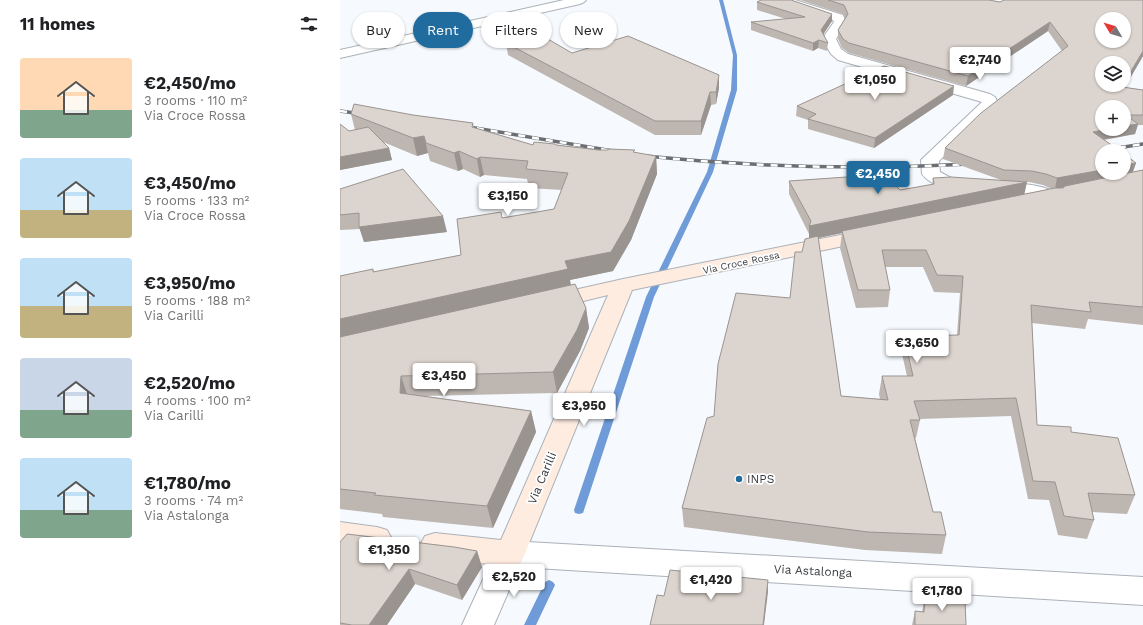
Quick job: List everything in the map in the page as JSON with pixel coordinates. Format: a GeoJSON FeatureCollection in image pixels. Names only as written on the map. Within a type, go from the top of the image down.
{"type":"FeatureCollection","features":[{"type":"Feature","properties":{"kind":"main road"},"geometry":{"type":"LineString","coordinates":[[1014,206],[1060,196]]}},
{"type":"Feature","properties":{"kind":"main road","name":"Via Croce Rossa"},"geometry":{"type":"LineString","coordinates":[[531,306],[630,284],[889,231]]}},
{"type":"Feature","properties":{"kind":"main road","name":"Via Carilli"},"geometry":{"type":"LineString","coordinates":[[510,554],[630,284]]}},
{"type":"Feature","properties":{"kind":"main road","name":"Via Astalonga"},"geometry":{"type":"LineString","coordinates":[[340,534],[510,554]]}},
{"type":"Feature","properties":{"kind":"street"},"geometry":{"type":"LineString","coordinates":[[340,54],[580,0]]}},
{"type":"Feature","properties":{"kind":"street"},"geometry":{"type":"LineString","coordinates":[[783,0],[839,18],[840,22],[829,39],[836,51],[843,57],[985,97],[990,100],[990,103],[930,160],[931,174],[940,180],[955,186],[980,188],[1015,187],[1060,196]]}},
{"type":"Feature","properties":{"kind":"street","name":"Via Astalonga"},"geometry":{"type":"LineString","coordinates":[[510,554],[1143,591]]}},
{"type":"Feature","properties":{"kind":"street","name":"Via Carilli"},"geometry":{"type":"LineString","coordinates":[[478,625],[510,554]]}},
{"type":"Feature","properties":{"kind":"building"},"geometry":{"type":"Polygon","coordinates":[[[761,0],[791,0],[832,14],[821,30],[828,43],[819,40],[813,43],[751,22],[805,17],[757,2],[761,0]]]}},
{"type":"Feature","properties":{"kind":"building"},"geometry":{"type":"Polygon","coordinates":[[[828,0],[989,0],[1000,2],[1004,0],[1143,0],[1143,51],[1131,71],[1131,56],[1095,56],[1095,92],[1131,92],[1131,88],[1143,90],[1143,115],[1131,115],[1131,100],[1095,100],[1095,132],[1093,132],[1095,136],[1099,136],[1110,144],[1095,144],[1095,171],[1057,178],[1032,171],[1004,170],[945,148],[981,113],[1068,46],[1050,22],[968,76],[849,43],[843,39],[838,30],[848,14],[844,5],[828,0]]]}},
{"type":"Feature","properties":{"kind":"building"},"geometry":{"type":"Polygon","coordinates":[[[628,36],[719,75],[716,92],[710,92],[701,121],[655,121],[516,48],[552,48],[552,41],[560,46],[560,48],[563,48],[572,53],[588,48],[617,48],[617,39],[628,36]]]}},
{"type":"Feature","properties":{"kind":"building"},"geometry":{"type":"Polygon","coordinates":[[[884,66],[954,86],[875,138],[808,119],[816,114],[797,106],[884,66]]]}},
{"type":"Feature","properties":{"kind":"building"},"geometry":{"type":"Polygon","coordinates":[[[354,104],[413,115],[473,123],[472,127],[533,145],[534,142],[599,150],[635,150],[633,152],[656,156],[629,221],[611,252],[565,261],[568,269],[340,319],[340,276],[373,269],[373,272],[461,255],[457,219],[501,212],[502,218],[554,209],[568,173],[526,169],[528,161],[480,157],[477,159],[459,151],[454,153],[426,143],[424,136],[413,138],[351,114],[354,104]]]}},
{"type":"Feature","properties":{"kind":"building"},"geometry":{"type":"Polygon","coordinates":[[[1131,119],[1138,124],[1131,125],[1131,119]]]}},
{"type":"Feature","properties":{"kind":"building"},"geometry":{"type":"Polygon","coordinates":[[[340,124],[349,131],[368,127],[389,148],[340,157],[340,124]]]}},
{"type":"Feature","properties":{"kind":"building"},"geometry":{"type":"Polygon","coordinates":[[[1131,159],[1136,163],[1131,164],[1131,159]]]}},
{"type":"Feature","properties":{"kind":"building"},"geometry":{"type":"Polygon","coordinates":[[[403,169],[443,216],[359,227],[359,213],[340,215],[340,189],[403,169]]]}},
{"type":"Feature","properties":{"kind":"building"},"geometry":{"type":"Polygon","coordinates":[[[1143,170],[1143,307],[1089,302],[1091,312],[1031,305],[1037,425],[1071,427],[1071,432],[1118,438],[1135,495],[1088,493],[1094,520],[1064,516],[1055,482],[1033,481],[1016,398],[914,401],[920,420],[910,420],[933,512],[941,512],[946,535],[868,532],[682,508],[707,418],[714,416],[718,364],[736,293],[790,298],[795,252],[802,252],[805,239],[818,236],[841,396],[888,400],[882,376],[913,376],[904,336],[959,335],[963,276],[937,275],[926,250],[882,250],[890,290],[858,290],[842,231],[1055,188],[1063,188],[1065,186],[1095,180],[1131,180],[1131,172],[1143,170]]]}},
{"type":"Feature","properties":{"kind":"building"},"geometry":{"type":"Polygon","coordinates":[[[861,176],[854,181],[891,180],[900,190],[934,184],[933,178],[951,177],[1027,182],[809,226],[811,221],[789,181],[861,176]]]}},
{"type":"Feature","properties":{"kind":"building"},"geometry":{"type":"Polygon","coordinates":[[[575,284],[586,308],[577,330],[553,372],[401,376],[400,393],[531,411],[487,506],[374,495],[376,493],[340,489],[340,337],[575,284]]]}},
{"type":"Feature","properties":{"kind":"building"},"geometry":{"type":"Polygon","coordinates":[[[347,534],[477,551],[457,585],[409,569],[369,625],[352,625],[340,623],[340,542],[347,534]]]}},
{"type":"Feature","properties":{"kind":"building"},"geometry":{"type":"Polygon","coordinates":[[[670,570],[768,580],[763,625],[650,625],[657,595],[664,596],[670,570]]]}},
{"type":"Feature","properties":{"kind":"building"},"geometry":{"type":"Polygon","coordinates":[[[925,596],[965,599],[966,625],[915,625],[915,611],[924,612],[925,596]]]}},
{"type":"Feature","properties":{"kind":"waterway"},"geometry":{"type":"LineString","coordinates":[[579,510],[650,297],[710,172],[734,90],[735,55],[721,0]]}},
{"type":"Feature","properties":{"kind":"waterway"},"geometry":{"type":"LineString","coordinates":[[530,625],[549,585]]}},
{"type":"Feature","properties":{"kind":"railway"},"geometry":{"type":"LineString","coordinates":[[340,111],[362,114]]}},
{"type":"Feature","properties":{"kind":"railway"},"geometry":{"type":"LineString","coordinates":[[463,126],[619,152]]}},
{"type":"Feature","properties":{"kind":"railway"},"geometry":{"type":"LineString","coordinates":[[1131,146],[1143,144]]}},
{"type":"Feature","properties":{"kind":"railway"},"geometry":{"type":"LineString","coordinates":[[645,156],[726,163],[807,166],[888,167],[970,164]]}},
{"type":"Feature","properties":{"kind":"place","name":"INPS"},"geometry":{"type":"Point","coordinates":[739,479]}}]}
